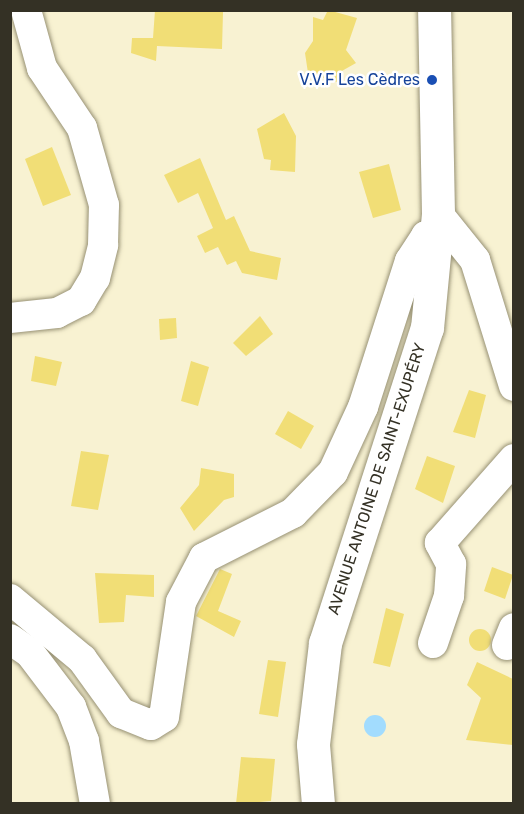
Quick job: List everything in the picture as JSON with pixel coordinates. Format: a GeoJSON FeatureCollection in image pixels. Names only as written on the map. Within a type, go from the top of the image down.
{"type":"FeatureCollection","features":[{"type":"Feature","properties":{"kind":"main road","name":"AVENUE ANTOINE DE SAINT-EXUPÉRY"},"geometry":{"type":"LineString","coordinates":[[318,804],[313,744],[325,642],[418,361],[437,224],[434,10]]}},
{"type":"Feature","properties":{"kind":"street"},"geometry":{"type":"LineString","coordinates":[[10,318],[57,313],[81,301],[94,278],[103,245],[104,205],[82,129],[42,68],[26,10]]}},
{"type":"Feature","properties":{"kind":"street"},"geometry":{"type":"LineString","coordinates":[[10,598],[82,660],[121,713],[151,725],[164,717],[181,602],[204,558],[292,513],[333,472],[363,407],[410,261],[426,236],[437,224],[475,260],[513,386]]}},
{"type":"Feature","properties":{"kind":"street"},"geometry":{"type":"LineString","coordinates":[[433,643],[449,596],[451,564],[440,543],[513,459]]}},
{"type":"Feature","properties":{"kind":"street"},"geometry":{"type":"LineString","coordinates":[[17,652],[71,707],[84,741],[95,804]]}},
{"type":"Feature","properties":{"kind":"water"},"geometry":{"type":"Polygon","coordinates":[[[375,715],[383,718],[386,726],[383,734],[375,737],[367,734],[364,726],[367,718],[375,715]]]}},
{"type":"Feature","properties":{"kind":"building"},"geometry":{"type":"Polygon","coordinates":[[[155,10],[223,12],[222,49],[157,46],[156,61],[131,53],[132,38],[153,38],[155,10]]]}},
{"type":"Feature","properties":{"kind":"building"},"geometry":{"type":"Polygon","coordinates":[[[328,10],[357,18],[346,50],[356,63],[340,72],[337,82],[308,73],[305,53],[313,41],[313,17],[323,20],[328,10]]]}},
{"type":"Feature","properties":{"kind":"building"},"geometry":{"type":"Polygon","coordinates":[[[284,113],[296,136],[295,172],[270,170],[271,160],[264,159],[257,129],[284,113]]]}},
{"type":"Feature","properties":{"kind":"building"},"geometry":{"type":"Polygon","coordinates":[[[52,147],[71,195],[43,206],[25,159],[52,147]]]}},
{"type":"Feature","properties":{"kind":"building"},"geometry":{"type":"Polygon","coordinates":[[[200,158],[226,220],[234,216],[250,251],[281,258],[277,280],[242,273],[236,261],[227,265],[218,247],[205,253],[197,236],[213,228],[198,193],[178,203],[164,175],[200,158]]]}},
{"type":"Feature","properties":{"kind":"building"},"geometry":{"type":"Polygon","coordinates":[[[389,164],[401,210],[373,218],[359,172],[389,164]]]}},
{"type":"Feature","properties":{"kind":"building"},"geometry":{"type":"Polygon","coordinates":[[[260,316],[273,334],[246,356],[233,343],[260,316]]]}},
{"type":"Feature","properties":{"kind":"building"},"geometry":{"type":"Polygon","coordinates":[[[176,318],[177,338],[160,340],[159,319],[176,318]]]}},
{"type":"Feature","properties":{"kind":"building"},"geometry":{"type":"Polygon","coordinates":[[[35,356],[62,362],[56,386],[31,381],[35,356]]]}},
{"type":"Feature","properties":{"kind":"building"},"geometry":{"type":"Polygon","coordinates":[[[191,361],[209,367],[198,406],[181,401],[191,361]]]}},
{"type":"Feature","properties":{"kind":"building"},"geometry":{"type":"Polygon","coordinates":[[[469,390],[486,395],[475,438],[453,432],[469,390]]]}},
{"type":"Feature","properties":{"kind":"building"},"geometry":{"type":"Polygon","coordinates":[[[288,411],[314,426],[301,449],[275,434],[288,411]]]}},
{"type":"Feature","properties":{"kind":"building"},"geometry":{"type":"Polygon","coordinates":[[[81,451],[109,455],[98,510],[71,506],[81,451]]]}},
{"type":"Feature","properties":{"kind":"building"},"geometry":{"type":"Polygon","coordinates":[[[427,456],[455,466],[443,503],[415,489],[427,456]]]}},
{"type":"Feature","properties":{"kind":"building"},"geometry":{"type":"Polygon","coordinates":[[[201,468],[234,474],[234,497],[224,500],[194,531],[180,508],[199,485],[201,468]]]}},
{"type":"Feature","properties":{"kind":"building"},"geometry":{"type":"Polygon","coordinates":[[[492,567],[513,575],[505,599],[484,591],[492,567]]]}},
{"type":"Feature","properties":{"kind":"building"},"geometry":{"type":"Polygon","coordinates":[[[220,569],[232,574],[218,611],[241,621],[234,637],[196,616],[220,569]]]}},
{"type":"Feature","properties":{"kind":"building"},"geometry":{"type":"Polygon","coordinates":[[[95,573],[154,575],[154,597],[126,595],[124,622],[99,623],[95,573]]]}},
{"type":"Feature","properties":{"kind":"building"},"geometry":{"type":"Polygon","coordinates":[[[386,608],[404,614],[390,667],[373,663],[386,608]]]}},
{"type":"Feature","properties":{"kind":"building"},"geometry":{"type":"Polygon","coordinates":[[[476,629],[484,629],[491,636],[491,644],[484,651],[476,651],[469,644],[469,636],[476,629]]]}},
{"type":"Feature","properties":{"kind":"building"},"geometry":{"type":"Polygon","coordinates":[[[268,660],[286,662],[278,717],[259,714],[268,660]]]}},
{"type":"Feature","properties":{"kind":"building"},"geometry":{"type":"Polygon","coordinates":[[[477,662],[513,679],[513,745],[466,740],[481,698],[467,685],[477,662]]]}},
{"type":"Feature","properties":{"kind":"building"},"geometry":{"type":"Polygon","coordinates":[[[241,757],[275,759],[271,801],[236,804],[241,757]]]}},
{"type":"Feature","properties":{"kind":"place","name":"V.V.F Les Cèdres"},"geometry":{"type":"Point","coordinates":[432,80]}}]}
